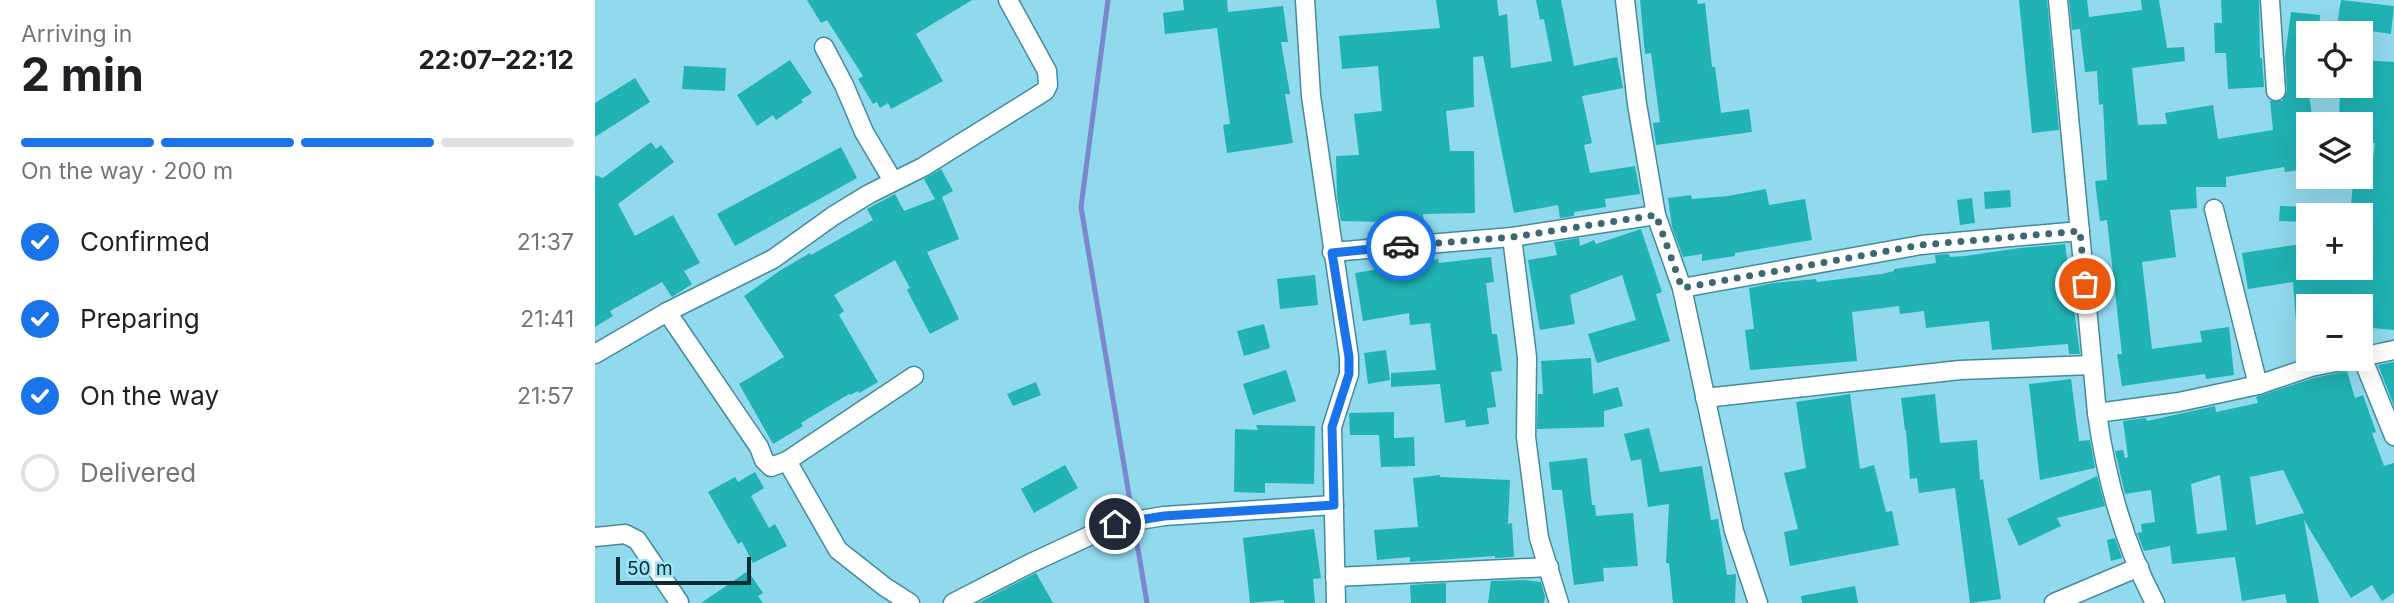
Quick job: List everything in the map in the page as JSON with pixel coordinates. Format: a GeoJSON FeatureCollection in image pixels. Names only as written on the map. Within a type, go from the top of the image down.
{"type":"FeatureCollection","features":[{"type":"Feature","properties":{"kind":"street"},"geometry":{"type":"LineString","coordinates":[[595,355],[667,312],[773,259],[833,216],[973,138],[1045,91],[1048,85],[1047,71],[1022,30],[1008,0]]}},
{"type":"Feature","properties":{"kind":"street"},"geometry":{"type":"LineString","coordinates":[[1305,0],[1311,96],[1349,357],[1349,374],[1332,427],[1336,603]]}},
{"type":"Feature","properties":{"kind":"street"},"geometry":{"type":"LineString","coordinates":[[1625,0],[1637,104],[1656,215],[1682,288],[1734,531],[1758,603]]}},
{"type":"Feature","properties":{"kind":"street"},"geometry":{"type":"LineString","coordinates":[[2058,0],[2103,459],[2116,508],[2155,603]]}},
{"type":"Feature","properties":{"kind":"street"},"geometry":{"type":"LineString","coordinates":[[2270,0],[2276,91]]}},
{"type":"Feature","properties":{"kind":"street"},"geometry":{"type":"LineString","coordinates":[[824,47],[864,132],[893,181]]}},
{"type":"Feature","properties":{"kind":"street"},"geometry":{"type":"LineString","coordinates":[[2214,209],[2258,385]]}},
{"type":"Feature","properties":{"kind":"street"},"geometry":{"type":"LineString","coordinates":[[1332,253],[1513,237],[1656,215]]}},
{"type":"Feature","properties":{"kind":"street"},"geometry":{"type":"LineString","coordinates":[[1682,288],[1921,245],[2080,231]]}},
{"type":"Feature","properties":{"kind":"street"},"geometry":{"type":"LineString","coordinates":[[1513,237],[1527,357],[1526,437],[1539,538],[1559,603]]}},
{"type":"Feature","properties":{"kind":"street"},"geometry":{"type":"LineString","coordinates":[[667,312],[771,467],[787,461],[914,376]]}},
{"type":"Feature","properties":{"kind":"street"},"geometry":{"type":"LineString","coordinates":[[2373,354],[2394,350]]}},
{"type":"Feature","properties":{"kind":"street"},"geometry":{"type":"LineString","coordinates":[[1705,398],[1960,370],[2092,365]]}},
{"type":"Feature","properties":{"kind":"street"},"geometry":{"type":"LineString","coordinates":[[2097,412],[2179,402],[2258,385],[2299,371]]}},
{"type":"Feature","properties":{"kind":"street"},"geometry":{"type":"LineString","coordinates":[[2364,371],[2394,436]]}},
{"type":"Feature","properties":{"kind":"street"},"geometry":{"type":"LineString","coordinates":[[787,461],[838,550],[910,603]]}},
{"type":"Feature","properties":{"kind":"street"},"geometry":{"type":"LineString","coordinates":[[954,603],[1115,524],[1164,516],[1334,505]]}},
{"type":"Feature","properties":{"kind":"street"},"geometry":{"type":"LineString","coordinates":[[595,537],[625,534],[637,540],[679,602]]}},
{"type":"Feature","properties":{"kind":"street"},"geometry":{"type":"LineString","coordinates":[[2053,603],[2139,567]]}},
{"type":"Feature","properties":{"kind":"street"},"geometry":{"type":"LineString","coordinates":[[1335,577],[1549,568]]}},
{"type":"Feature","properties":{"kind":"building"},"geometry":{"type":"Polygon","coordinates":[[[807,0],[972,0],[916,34],[943,81],[891,109],[888,103],[880,108],[877,102],[873,104],[858,79],[863,76],[827,20],[821,23],[807,0]]]}},
{"type":"Feature","properties":{"kind":"building"},"geometry":{"type":"Polygon","coordinates":[[[1183,0],[1227,0],[1228,12],[1283,6],[1288,42],[1281,42],[1290,94],[1285,94],[1293,143],[1227,153],[1223,125],[1230,124],[1217,28],[1165,34],[1163,13],[1184,10],[1183,0]]]}},
{"type":"Feature","properties":{"kind":"building"},"geometry":{"type":"Polygon","coordinates":[[[1436,0],[1497,0],[1499,16],[1507,14],[1511,68],[1552,61],[1544,19],[1540,20],[1536,0],[1561,0],[1574,66],[1617,57],[1623,88],[1582,96],[1592,143],[1584,145],[1590,173],[1635,166],[1640,194],[1605,199],[1606,207],[1574,212],[1574,216],[1560,218],[1558,205],[1514,213],[1483,56],[1473,57],[1474,107],[1446,111],[1450,151],[1474,151],[1475,213],[1423,214],[1424,223],[1341,221],[1336,156],[1359,155],[1354,114],[1382,111],[1378,66],[1342,69],[1339,36],[1440,28],[1436,0]]]}},
{"type":"Feature","properties":{"kind":"building"},"geometry":{"type":"Polygon","coordinates":[[[1640,0],[1697,0],[1698,4],[1705,3],[1712,67],[1715,67],[1721,113],[1749,109],[1752,132],[1656,145],[1653,123],[1660,122],[1651,53],[1645,54],[1640,0]]]}},
{"type":"Feature","properties":{"kind":"building"},"geometry":{"type":"Polygon","coordinates":[[[2019,0],[2047,0],[2059,130],[2032,133],[2019,0]]]}},
{"type":"Feature","properties":{"kind":"building"},"geometry":{"type":"Polygon","coordinates":[[[2069,0],[2087,0],[2089,17],[2142,10],[2141,0],[2159,0],[2167,48],[2184,47],[2185,61],[2132,68],[2138,125],[2167,124],[2165,113],[2213,105],[2218,139],[2273,130],[2270,101],[2282,101],[2287,91],[2285,57],[2291,12],[2320,15],[2320,21],[2296,21],[2296,98],[2310,98],[2311,112],[2296,112],[2296,171],[2285,172],[2284,167],[2226,177],[2226,187],[2196,187],[2197,208],[2170,210],[2176,257],[2142,262],[2152,349],[2202,342],[2200,331],[2229,327],[2234,375],[2206,379],[2205,374],[2122,386],[2117,354],[2122,354],[2107,220],[2100,221],[2095,181],[2107,180],[2103,104],[2099,105],[2097,71],[2085,72],[2080,29],[2072,30],[2069,0]]]}},
{"type":"Feature","properties":{"kind":"building"},"geometry":{"type":"Polygon","coordinates":[[[2221,0],[2259,0],[2260,58],[2264,87],[2228,89],[2226,53],[2215,53],[2214,23],[2222,23],[2221,0]]]}},
{"type":"Feature","properties":{"kind":"building"},"geometry":{"type":"Polygon","coordinates":[[[2341,0],[2394,6],[2391,34],[2373,31],[2373,21],[2338,21],[2341,0]]]}},
{"type":"Feature","properties":{"kind":"building"},"geometry":{"type":"Polygon","coordinates":[[[790,60],[812,93],[776,120],[773,115],[757,126],[737,95],[790,60]]]}},
{"type":"Feature","properties":{"kind":"building"},"geometry":{"type":"Polygon","coordinates":[[[2373,61],[2394,62],[2394,330],[2373,328],[2373,294],[2296,294],[2296,322],[2293,282],[2248,289],[2242,253],[2296,245],[2296,280],[2373,280],[2373,203],[2351,203],[2353,189],[2373,189],[2373,112],[2339,112],[2340,98],[2373,98],[2373,61]]]}},
{"type":"Feature","properties":{"kind":"building"},"geometry":{"type":"Polygon","coordinates":[[[684,66],[726,68],[725,91],[682,89],[684,66]]]}},
{"type":"Feature","properties":{"kind":"building"},"geometry":{"type":"Polygon","coordinates":[[[635,78],[650,102],[595,137],[595,103],[635,78]]]}},
{"type":"Feature","properties":{"kind":"building"},"geometry":{"type":"Polygon","coordinates":[[[651,142],[656,149],[661,145],[674,162],[618,204],[635,236],[673,215],[700,263],[684,271],[692,284],[672,297],[662,282],[610,311],[613,316],[595,327],[595,175],[603,178],[651,142]]]}},
{"type":"Feature","properties":{"kind":"building"},"geometry":{"type":"Polygon","coordinates":[[[841,147],[857,178],[735,246],[717,214],[841,147]]]}},
{"type":"Feature","properties":{"kind":"building"},"geometry":{"type":"Polygon","coordinates":[[[941,169],[953,191],[942,197],[959,239],[927,252],[959,319],[930,334],[895,260],[834,295],[844,311],[839,315],[878,382],[859,393],[849,394],[801,423],[803,426],[773,444],[739,384],[784,357],[744,296],[781,270],[873,220],[867,209],[895,194],[904,211],[935,199],[924,179],[941,169]]]}},
{"type":"Feature","properties":{"kind":"building"},"geometry":{"type":"Polygon","coordinates":[[[1766,189],[1769,205],[1805,199],[1812,240],[1702,261],[1702,254],[1683,257],[1672,227],[1668,198],[1691,195],[1692,199],[1728,196],[1766,189]]]}},
{"type":"Feature","properties":{"kind":"building"},"geometry":{"type":"Polygon","coordinates":[[[2010,190],[2011,207],[1985,209],[1984,192],[2010,190]]]}},
{"type":"Feature","properties":{"kind":"building"},"geometry":{"type":"Polygon","coordinates":[[[1972,198],[1975,223],[1960,225],[1957,200],[1972,198]]]}},
{"type":"Feature","properties":{"kind":"building"},"geometry":{"type":"Polygon","coordinates":[[[2280,206],[2296,207],[2296,222],[2279,221],[2280,206]]]}},
{"type":"Feature","properties":{"kind":"building"},"geometry":{"type":"Polygon","coordinates":[[[1641,229],[1662,292],[1656,294],[1670,341],[1597,363],[1588,334],[1636,320],[1622,275],[1570,295],[1575,324],[1540,330],[1528,260],[1557,255],[1554,242],[1579,238],[1580,246],[1594,240],[1596,244],[1641,229]]]}},
{"type":"Feature","properties":{"kind":"building"},"geometry":{"type":"Polygon","coordinates":[[[2065,244],[2080,354],[2069,354],[2068,344],[1992,350],[1989,321],[1926,328],[1924,311],[1900,314],[1899,306],[1852,312],[1857,361],[1750,370],[1745,330],[1754,329],[1749,288],[1773,283],[1816,279],[1817,282],[1882,274],[1894,269],[1936,263],[1935,255],[1965,256],[2065,244]]]}},
{"type":"Feature","properties":{"kind":"building"},"geometry":{"type":"Polygon","coordinates":[[[1491,257],[1494,282],[1486,283],[1492,334],[1497,334],[1502,371],[1491,372],[1496,407],[1487,408],[1489,424],[1466,427],[1465,420],[1445,423],[1440,384],[1391,387],[1391,373],[1436,370],[1430,323],[1410,325],[1409,313],[1363,321],[1355,273],[1438,259],[1439,263],[1491,257]]]}},
{"type":"Feature","properties":{"kind":"building"},"geometry":{"type":"Polygon","coordinates":[[[1315,275],[1318,305],[1280,309],[1277,279],[1315,275]]]}},
{"type":"Feature","properties":{"kind":"building"},"geometry":{"type":"Polygon","coordinates":[[[1264,324],[1270,348],[1244,356],[1237,331],[1264,324]]]}},
{"type":"Feature","properties":{"kind":"building"},"geometry":{"type":"Polygon","coordinates":[[[1386,350],[1390,380],[1368,384],[1364,353],[1386,350]]]}},
{"type":"Feature","properties":{"kind":"building"},"geometry":{"type":"Polygon","coordinates":[[[1591,358],[1593,394],[1618,387],[1623,406],[1604,411],[1604,427],[1537,429],[1538,394],[1543,394],[1541,361],[1591,358]]]}},
{"type":"Feature","properties":{"kind":"building"},"geometry":{"type":"Polygon","coordinates":[[[2394,362],[2394,406],[2378,365],[2394,362]]]}},
{"type":"Feature","properties":{"kind":"building"},"geometry":{"type":"Polygon","coordinates":[[[1286,370],[1296,401],[1253,415],[1243,384],[1286,370]]]}},
{"type":"Feature","properties":{"kind":"building"},"geometry":{"type":"Polygon","coordinates":[[[2347,371],[2355,398],[2363,395],[2376,432],[2372,433],[2384,466],[2394,463],[2394,593],[2382,601],[2372,585],[2351,598],[2304,520],[2319,603],[2287,603],[2285,594],[2242,601],[2235,557],[2172,564],[2170,546],[2144,551],[2137,533],[2142,532],[2141,524],[2155,522],[2151,490],[2125,494],[2115,451],[2123,450],[2125,458],[2128,457],[2123,421],[2146,418],[2147,421],[2215,406],[2216,412],[2258,403],[2256,397],[2314,378],[2347,371]],[[2283,470],[2250,477],[2256,525],[2304,513],[2283,470]],[[2220,475],[2191,484],[2197,534],[2227,530],[2220,475]]]}},
{"type":"Feature","properties":{"kind":"building"},"geometry":{"type":"Polygon","coordinates":[[[2071,379],[2079,441],[2090,440],[2095,468],[2040,480],[2029,384],[2071,379]]]}},
{"type":"Feature","properties":{"kind":"building"},"geometry":{"type":"Polygon","coordinates":[[[1036,382],[1041,395],[1013,406],[1007,394],[1036,382]]]}},
{"type":"Feature","properties":{"kind":"building"},"geometry":{"type":"Polygon","coordinates":[[[1850,394],[1860,469],[1874,465],[1886,512],[1892,511],[1899,545],[1790,566],[1784,532],[1798,529],[1784,473],[1806,468],[1796,402],[1850,394]]]}},
{"type":"Feature","properties":{"kind":"building"},"geometry":{"type":"Polygon","coordinates":[[[1935,394],[1940,443],[1977,440],[1980,480],[1983,479],[2001,599],[1970,603],[1955,488],[1919,493],[1917,478],[1910,479],[1901,398],[1935,394]]]}},
{"type":"Feature","properties":{"kind":"building"},"geometry":{"type":"Polygon","coordinates":[[[1394,412],[1394,438],[1414,437],[1415,466],[1381,467],[1379,435],[1350,435],[1349,413],[1394,412]]]}},
{"type":"Feature","properties":{"kind":"building"},"geometry":{"type":"Polygon","coordinates":[[[1256,425],[1315,426],[1314,484],[1265,483],[1265,493],[1234,492],[1235,429],[1258,430],[1256,425]]]}},
{"type":"Feature","properties":{"kind":"building"},"geometry":{"type":"Polygon","coordinates":[[[1649,428],[1660,472],[1702,466],[1711,520],[1718,519],[1727,575],[1736,574],[1735,603],[1673,603],[1669,563],[1666,563],[1669,504],[1648,507],[1641,459],[1631,461],[1624,434],[1649,428]]]}},
{"type":"Feature","properties":{"kind":"building"},"geometry":{"type":"Polygon","coordinates":[[[1587,458],[1592,505],[1595,505],[1596,516],[1633,513],[1638,566],[1603,568],[1604,581],[1574,585],[1562,490],[1552,490],[1549,462],[1587,458]]]}},
{"type":"Feature","properties":{"kind":"building"},"geometry":{"type":"Polygon","coordinates":[[[1065,465],[1078,488],[1034,513],[1021,489],[1065,465]]]}},
{"type":"Feature","properties":{"kind":"building"},"geometry":{"type":"Polygon","coordinates":[[[755,472],[764,488],[751,496],[769,528],[775,524],[787,546],[753,563],[742,542],[738,544],[708,492],[735,477],[738,482],[755,472]]]}},
{"type":"Feature","properties":{"kind":"building"},"geometry":{"type":"Polygon","coordinates":[[[1440,475],[1510,480],[1508,524],[1512,523],[1514,557],[1410,562],[1410,557],[1377,560],[1374,530],[1418,527],[1413,478],[1440,475]]]}},
{"type":"Feature","properties":{"kind":"building"},"geometry":{"type":"Polygon","coordinates":[[[2097,476],[2105,506],[2057,518],[2061,526],[2019,546],[2007,519],[2097,476]]]}},
{"type":"Feature","properties":{"kind":"building"},"geometry":{"type":"Polygon","coordinates":[[[1314,529],[1321,578],[1313,579],[1315,603],[1284,603],[1284,600],[1250,603],[1243,538],[1314,529]]]}},
{"type":"Feature","properties":{"kind":"building"},"geometry":{"type":"Polygon","coordinates":[[[2115,538],[2122,558],[2111,561],[2107,540],[2115,538]]]}},
{"type":"Feature","properties":{"kind":"building"},"geometry":{"type":"Polygon","coordinates":[[[748,571],[763,593],[758,596],[763,603],[701,603],[748,571]]]}},
{"type":"Feature","properties":{"kind":"building"},"geometry":{"type":"Polygon","coordinates":[[[1036,573],[1053,603],[978,603],[1036,573]]]}},
{"type":"Feature","properties":{"kind":"building"},"geometry":{"type":"Polygon","coordinates":[[[1491,581],[1541,582],[1544,603],[1488,603],[1491,581]]]}},
{"type":"Feature","properties":{"kind":"building"},"geometry":{"type":"Polygon","coordinates":[[[1446,583],[1446,603],[1411,603],[1410,585],[1446,583]]]}},
{"type":"Feature","properties":{"kind":"building"},"geometry":{"type":"Polygon","coordinates":[[[1855,586],[1858,603],[1802,603],[1801,596],[1855,586]]]}},
{"type":"Feature","properties":{"kind":"waterway"},"geometry":{"type":"LineString","coordinates":[[1108,0],[1081,207],[1147,603]]}},
{"type":"Feature","properties":{"kind":"way so far"},"geometry":{"type":"LineString","coordinates":[[1401,246],[1513,237],[1656,215],[1682,288],[1921,245],[2080,231],[2085,284]]}},
{"type":"Feature","properties":{"kind":"route"},"geometry":{"type":"LineString","coordinates":[[1115,524],[1164,516],[1334,505],[1332,427],[1349,374],[1349,357],[1332,253],[1401,246]]}}]}
